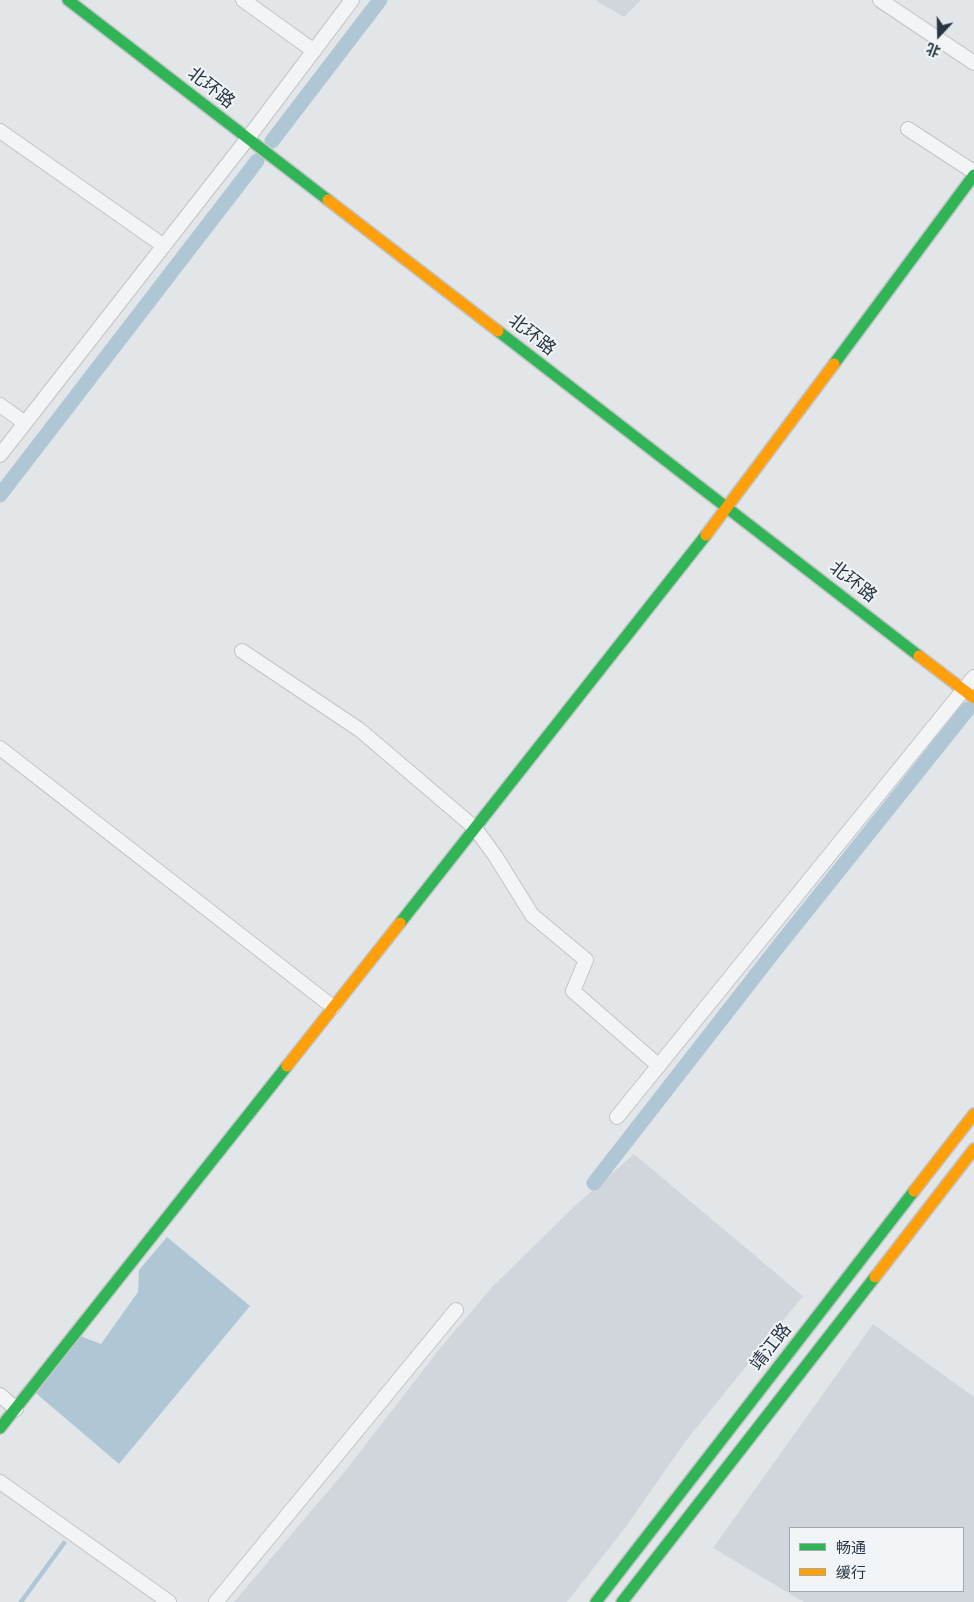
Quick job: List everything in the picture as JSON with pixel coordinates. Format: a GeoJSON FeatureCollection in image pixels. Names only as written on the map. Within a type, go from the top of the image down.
{"type":"FeatureCollection","features":[{"type":"Feature","properties":{"kind":"main road","name":"北环路"},"geometry":{"type":"LineString","coordinates":[[68,0],[969,694]]}},
{"type":"Feature","properties":{"kind":"main road"},"geometry":{"type":"LineString","coordinates":[[0,1428],[728,508],[974,173]]}},
{"type":"Feature","properties":{"kind":"main road","name":"靖江路"},"geometry":{"type":"LineString","coordinates":[[596,1602],[974,1114]]}},
{"type":"Feature","properties":{"kind":"main road"},"geometry":{"type":"LineString","coordinates":[[630,1599],[974,1149]]}},
{"type":"Feature","properties":{"kind":"street"},"geometry":{"type":"LineString","coordinates":[[243,0],[314,51]]}},
{"type":"Feature","properties":{"kind":"street"},"geometry":{"type":"LineString","coordinates":[[0,455],[248,138],[352,0]]}},
{"type":"Feature","properties":{"kind":"street"},"geometry":{"type":"LineString","coordinates":[[880,0],[974,63]]}},
{"type":"Feature","properties":{"kind":"street"},"geometry":{"type":"LineString","coordinates":[[908,129],[974,173]]}},
{"type":"Feature","properties":{"kind":"street"},"geometry":{"type":"LineString","coordinates":[[0,132],[164,246]]}},
{"type":"Feature","properties":{"kind":"street"},"geometry":{"type":"LineString","coordinates":[[0,405],[25,423]]}},
{"type":"Feature","properties":{"kind":"street"},"geometry":{"type":"LineString","coordinates":[[242,651],[360,730],[475,828],[496,857],[532,915],[586,960],[573,991],[659,1066]]}},
{"type":"Feature","properties":{"kind":"street"},"geometry":{"type":"LineString","coordinates":[[617,1117],[969,694],[974,677]]}},
{"type":"Feature","properties":{"kind":"street"},"geometry":{"type":"LineString","coordinates":[[0,748],[333,1007]]}},
{"type":"Feature","properties":{"kind":"street"},"geometry":{"type":"LineString","coordinates":[[216,1602],[456,1310]]}},
{"type":"Feature","properties":{"kind":"street"},"geometry":{"type":"LineString","coordinates":[[0,1395],[16,1409]]}},
{"type":"Feature","properties":{"kind":"street"},"geometry":{"type":"LineString","coordinates":[[0,1482],[169,1602]]}},
{"type":"Feature","properties":{"kind":"shaded area"},"geometry":{"type":"Polygon","coordinates":[[[595,0],[641,0],[624,17],[595,0]]]}},
{"type":"Feature","properties":{"kind":"shaded area"},"geometry":{"type":"Polygon","coordinates":[[[634,1154],[803,1296],[685,1442],[625,1528],[567,1602],[234,1602],[346,1470],[441,1347],[493,1286],[580,1201],[634,1154]]]}},
{"type":"Feature","properties":{"kind":"shaded area"},"geometry":{"type":"Polygon","coordinates":[[[873,1324],[974,1397],[974,1602],[804,1602],[713,1548],[873,1324]]]}},
{"type":"Feature","properties":{"kind":"water"},"geometry":{"type":"Polygon","coordinates":[[[167,1237],[250,1306],[119,1464],[31,1389],[75,1334],[101,1344],[138,1292],[139,1270],[167,1237]]]}},
{"type":"Feature","properties":{"kind":"waterway"},"geometry":{"type":"LineString","coordinates":[[272,141],[380,0]]}},
{"type":"Feature","properties":{"kind":"waterway"},"geometry":{"type":"LineString","coordinates":[[0,495],[257,161]]}},
{"type":"Feature","properties":{"kind":"waterway"},"geometry":{"type":"LineString","coordinates":[[594,1183],[777,948],[968,709]]}},
{"type":"Feature","properties":{"kind":"waterway"},"geometry":{"type":"LineString","coordinates":[[21,1602],[64,1543]]}},
{"type":"Feature","properties":{"kind":"traffic: fast"},"geometry":{"type":"LineString","coordinates":[[68,0],[328,200]]}},
{"type":"Feature","properties":{"kind":"traffic: fast"},"geometry":{"type":"LineString","coordinates":[[834,364],[974,175]]}},
{"type":"Feature","properties":{"kind":"traffic: fast"},"geometry":{"type":"LineString","coordinates":[[498,331],[919,656]]}},
{"type":"Feature","properties":{"kind":"traffic: fast"},"geometry":{"type":"LineString","coordinates":[[400,923],[706,535]]}},
{"type":"Feature","properties":{"kind":"traffic: fast"},"geometry":{"type":"LineString","coordinates":[[0,1428],[287,1066]]}},
{"type":"Feature","properties":{"kind":"traffic: fast"},"geometry":{"type":"LineString","coordinates":[[596,1602],[914,1191]]}},
{"type":"Feature","properties":{"kind":"traffic: fast"},"geometry":{"type":"LineString","coordinates":[[622,1602],[875,1277]]}},
{"type":"Feature","properties":{"kind":"traffic: slow"},"geometry":{"type":"LineString","coordinates":[[328,200],[498,331]]}},
{"type":"Feature","properties":{"kind":"traffic: slow"},"geometry":{"type":"LineString","coordinates":[[706,535],[834,364]]}},
{"type":"Feature","properties":{"kind":"traffic: slow"},"geometry":{"type":"LineString","coordinates":[[919,656],[974,698]]}},
{"type":"Feature","properties":{"kind":"traffic: slow"},"geometry":{"type":"LineString","coordinates":[[287,1066],[400,923]]}},
{"type":"Feature","properties":{"kind":"traffic: slow"},"geometry":{"type":"LineString","coordinates":[[914,1191],[974,1114]]}},
{"type":"Feature","properties":{"kind":"traffic: slow"},"geometry":{"type":"LineString","coordinates":[[875,1277],[974,1149]]}}]}
